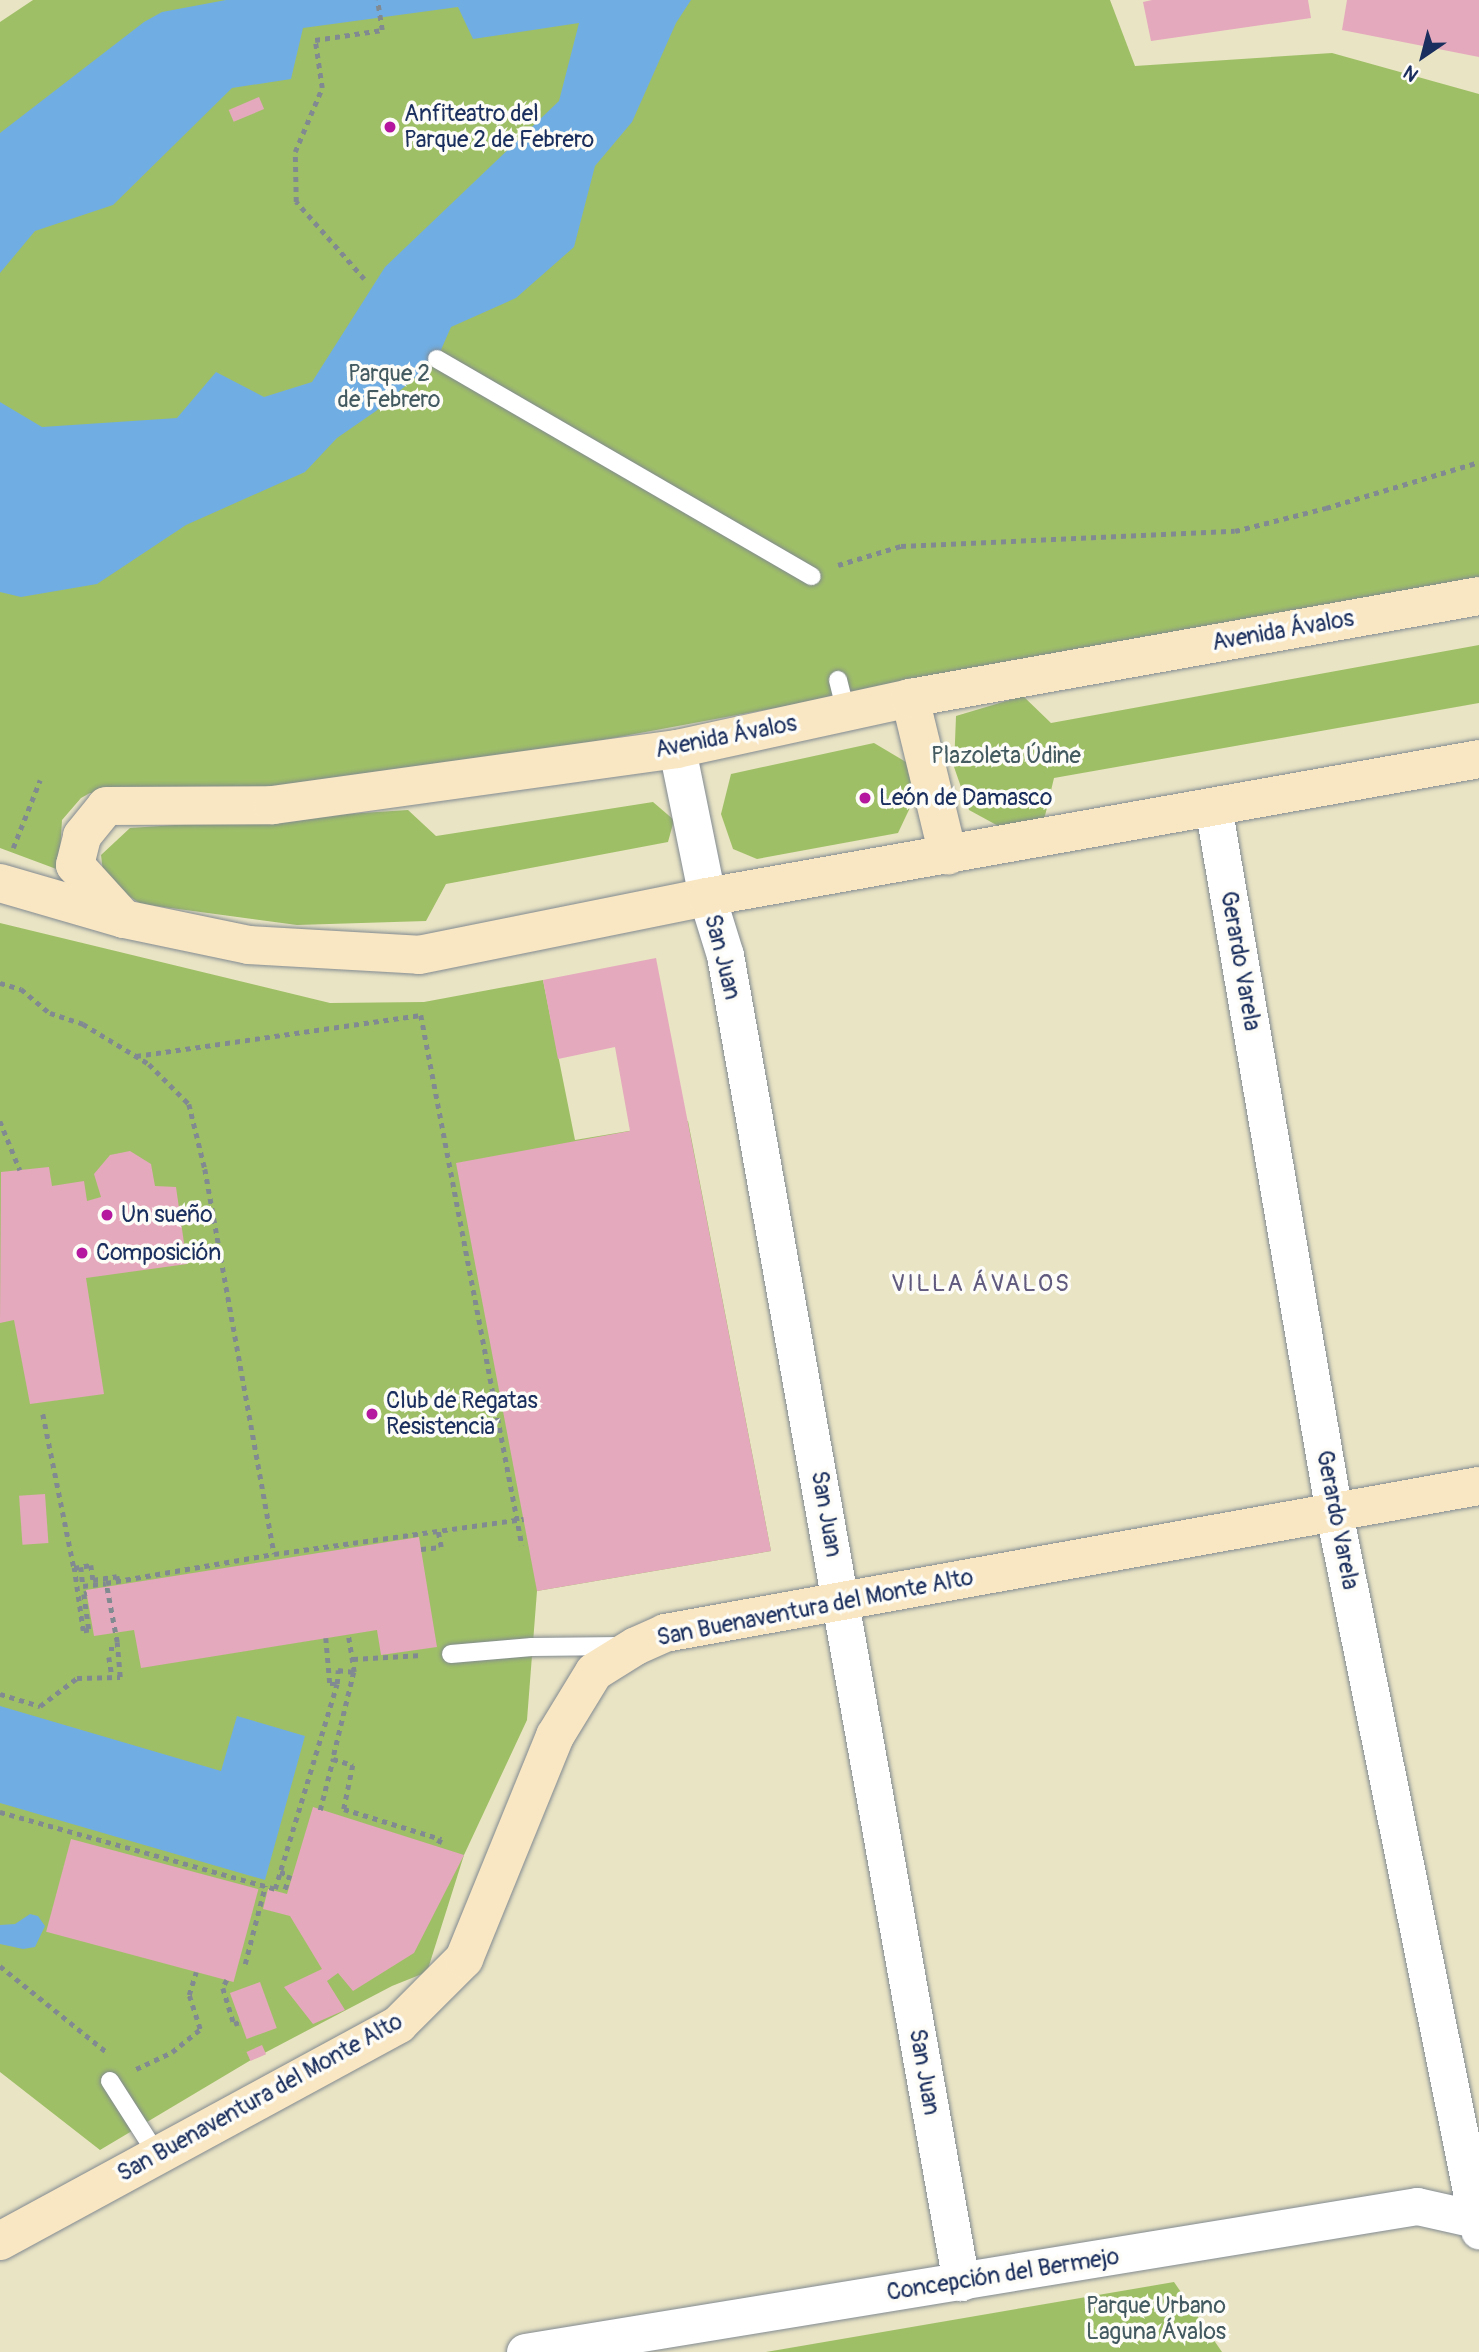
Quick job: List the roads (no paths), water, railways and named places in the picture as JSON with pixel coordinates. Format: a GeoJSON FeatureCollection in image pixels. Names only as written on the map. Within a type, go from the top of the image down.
{"type":"FeatureCollection","features":[{"type":"Feature","properties":{"kind":"main road","name":"Avenida Ávalos"},"geometry":{"type":"LineString","coordinates":[[124,919],[75,864],[82,836],[106,806],[273,805],[677,748],[842,696],[910,698],[1479,596]]}},
{"type":"Feature","properties":{"kind":"main road"},"geometry":{"type":"LineString","coordinates":[[910,698],[948,855]]}},
{"type":"Feature","properties":{"kind":"main road"},"geometry":{"type":"LineString","coordinates":[[5,868],[124,919],[248,946],[419,955],[707,897],[1479,759]]}},
{"type":"Feature","properties":{"kind":"main road","name":"San Buenaventura del Monte Alto"},"geometry":{"type":"LineString","coordinates":[[0,2241],[399,2024],[464,1959],[555,1736],[594,1672],[636,1646],[665,1633],[1479,1486]]}},
{"type":"Feature","properties":{"kind":"street","name":"San Juan"},"geometry":{"type":"LineString","coordinates":[[677,748],[707,897],[725,955],[961,2282]]}},
{"type":"Feature","properties":{"kind":"street","name":"Gerardo Varela"},"geometry":{"type":"LineString","coordinates":[[1213,806],[1334,1513],[1478,2223]]}},
{"type":"Feature","properties":{"kind":"street","name":"Concepción del Bermejo"},"geometry":{"type":"LineString","coordinates":[[525,2352],[1417,2206],[1478,2223]]}},
{"type":"Feature","properties":{"kind":"lane"},"geometry":{"type":"LineString","coordinates":[[437,359],[812,576]]}},
{"type":"Feature","properties":{"kind":"lane"},"geometry":{"type":"LineString","coordinates":[[451,1654],[532,1647],[636,1646]]}},
{"type":"Feature","properties":{"kind":"lane"},"geometry":{"type":"LineString","coordinates":[[110,2081],[158,2156]]}},
{"type":"Feature","properties":{"kind":"water"},"geometry":{"type":"Polygon","coordinates":[[[226,0],[691,0],[676,23],[632,122],[595,166],[574,247],[516,298],[451,327],[437,359],[376,411],[337,438],[305,472],[186,525],[97,584],[21,597],[0,592],[0,402],[42,427],[177,418],[216,372],[264,397],[312,382],[385,267],[559,101],[579,23],[473,39],[458,7],[303,28],[291,79],[232,88],[113,205],[35,231],[0,273],[0,133],[144,22],[162,12],[226,0]]]}},
{"type":"Feature","properties":{"kind":"water"},"geometry":{"type":"Polygon","coordinates":[[[0,1706],[221,1771],[237,1716],[305,1736],[265,1880],[0,1803],[0,1706]]]}},
{"type":"Feature","properties":{"kind":"water"},"geometry":{"type":"Polygon","coordinates":[[[30,1914],[38,1916],[45,1926],[35,1947],[23,1949],[0,1944],[0,1925],[15,1924],[30,1914]]]}},
{"type":"Feature","properties":{"kind":"place","name":"Anfiteatro del Parque 2 de Febrero"},"geometry":{"type":"Point","coordinates":[390,127]}},
{"type":"Feature","properties":{"kind":"place","name":"León de Damasco"},"geometry":{"type":"Point","coordinates":[865,798]}},
{"type":"Feature","properties":{"kind":"place","name":"Un sueño"},"geometry":{"type":"Point","coordinates":[107,1215]}},
{"type":"Feature","properties":{"kind":"place","name":"Composición"},"geometry":{"type":"Point","coordinates":[82,1253]}},
{"type":"Feature","properties":{"kind":"place","name":"Club de Regatas Resistencia"},"geometry":{"type":"Point","coordinates":[372,1414]}},
{"type":"Feature","properties":{"kind":"district","name":"VILLA ÁVALOS"},"geometry":{"type":"Point","coordinates":[981,1284]}},
{"type":"Feature","properties":{"kind":"park label","name":"Parque 2 de Febrero"},"geometry":{"type":"Point","coordinates":[389,387]}},
{"type":"Feature","properties":{"kind":"park label","name":"Plazoleta Údine"},"geometry":{"type":"Point","coordinates":[1006,756]}},
{"type":"Feature","properties":{"kind":"park label","name":"Parque Urbano Laguna Ávalos"},"geometry":{"type":"Point","coordinates":[1156,2319]}}]}
